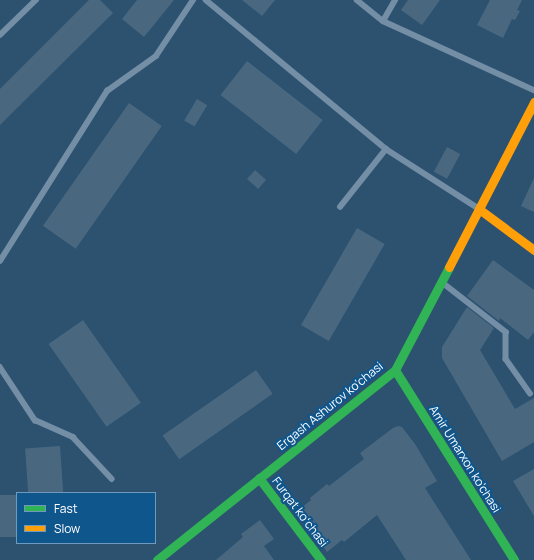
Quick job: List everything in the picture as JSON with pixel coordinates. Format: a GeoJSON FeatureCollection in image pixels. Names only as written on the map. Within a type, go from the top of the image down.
{"type":"FeatureCollection","features":[{"type":"Feature","properties":{"kind":"street","name":"Ergash Ashurov ko'chasi"},"geometry":{"type":"LineString","coordinates":[[157,560],[395,370],[534,102]]}},
{"type":"Feature","properties":{"kind":"street"},"geometry":{"type":"LineString","coordinates":[[479,208],[534,250]]}},
{"type":"Feature","properties":{"kind":"street","name":"Amir Umarxon ko'chasi"},"geometry":{"type":"LineString","coordinates":[[395,370],[514,560]]}},
{"type":"Feature","properties":{"kind":"street","name":"Furqat koʻchasi"},"geometry":{"type":"LineString","coordinates":[[259,478],[321,560]]}},
{"type":"Feature","properties":{"kind":"lane"},"geometry":{"type":"LineString","coordinates":[[0,36],[36,0]]}},
{"type":"Feature","properties":{"kind":"lane"},"geometry":{"type":"LineString","coordinates":[[0,261],[107,91],[156,56],[193,0]]}},
{"type":"Feature","properties":{"kind":"lane"},"geometry":{"type":"LineString","coordinates":[[206,0],[386,149],[444,188],[479,208]]}},
{"type":"Feature","properties":{"kind":"lane"},"geometry":{"type":"LineString","coordinates":[[357,0],[384,21],[534,90]]}},
{"type":"Feature","properties":{"kind":"lane"},"geometry":{"type":"LineString","coordinates":[[384,21],[395,0]]}},
{"type":"Feature","properties":{"kind":"lane"},"geometry":{"type":"LineString","coordinates":[[340,207],[386,149]]}},
{"type":"Feature","properties":{"kind":"lane"},"geometry":{"type":"LineString","coordinates":[[441,281],[506,332],[506,359],[530,393]]}},
{"type":"Feature","properties":{"kind":"lane"},"geometry":{"type":"LineString","coordinates":[[0,367],[34,420],[73,437],[112,479]]}},
{"type":"Feature","properties":{"kind":"building"},"geometry":{"type":"Polygon","coordinates":[[[89,0],[100,0],[113,13],[0,125],[0,89],[89,0]]]}},
{"type":"Feature","properties":{"kind":"building"},"geometry":{"type":"Polygon","coordinates":[[[137,0],[174,0],[144,37],[122,19],[137,0]]]}},
{"type":"Feature","properties":{"kind":"building"},"geometry":{"type":"Polygon","coordinates":[[[242,0],[275,0],[262,16],[242,0]]]}},
{"type":"Feature","properties":{"kind":"building"},"geometry":{"type":"Polygon","coordinates":[[[408,0],[440,0],[422,25],[401,10],[408,0]]]}},
{"type":"Feature","properties":{"kind":"building"},"geometry":{"type":"Polygon","coordinates":[[[490,0],[522,0],[517,10],[520,11],[515,20],[512,19],[503,38],[477,25],[490,0]]]}},
{"type":"Feature","properties":{"kind":"building"},"geometry":{"type":"Polygon","coordinates":[[[247,61],[323,120],[296,154],[221,95],[247,61]]]}},
{"type":"Feature","properties":{"kind":"building"},"geometry":{"type":"Polygon","coordinates":[[[197,99],[207,105],[194,127],[184,120],[197,99]]]}},
{"type":"Feature","properties":{"kind":"building"},"geometry":{"type":"Polygon","coordinates":[[[129,103],[162,126],[76,249],[43,226],[129,103]]]}},
{"type":"Feature","properties":{"kind":"building"},"geometry":{"type":"Polygon","coordinates":[[[447,147],[460,154],[447,179],[434,172],[447,147]]]}},
{"type":"Feature","properties":{"kind":"building"},"geometry":{"type":"Polygon","coordinates":[[[255,170],[266,180],[258,189],[247,179],[255,170]]]}},
{"type":"Feature","properties":{"kind":"building"},"geometry":{"type":"Polygon","coordinates":[[[534,178],[534,212],[521,206],[534,178]]]}},
{"type":"Feature","properties":{"kind":"building"},"geometry":{"type":"Polygon","coordinates":[[[357,228],[385,244],[329,341],[301,325],[357,228]]]}},
{"type":"Feature","properties":{"kind":"building"},"geometry":{"type":"Polygon","coordinates":[[[493,260],[534,290],[534,332],[528,340],[500,318],[499,321],[467,296],[493,260]]]}},
{"type":"Feature","properties":{"kind":"building"},"geometry":{"type":"Polygon","coordinates":[[[467,307],[494,328],[480,350],[515,409],[534,398],[534,442],[502,461],[442,358],[442,347],[467,307]]]}},
{"type":"Feature","properties":{"kind":"building"},"geometry":{"type":"Polygon","coordinates":[[[83,320],[141,403],[107,427],[49,344],[83,320]]]}},
{"type":"Feature","properties":{"kind":"building"},"geometry":{"type":"Polygon","coordinates":[[[256,370],[273,394],[179,459],[163,435],[256,370]]]}},
{"type":"Feature","properties":{"kind":"building"},"geometry":{"type":"Polygon","coordinates":[[[398,426],[402,427],[415,444],[437,481],[425,488],[471,560],[406,560],[377,515],[344,542],[342,540],[327,552],[297,511],[327,484],[329,486],[364,459],[360,453],[393,428],[398,426]]]}},
{"type":"Feature","properties":{"kind":"building"},"geometry":{"type":"Polygon","coordinates":[[[60,446],[63,492],[28,492],[25,448],[60,446]]]}},
{"type":"Feature","properties":{"kind":"building"},"geometry":{"type":"Polygon","coordinates":[[[534,469],[534,516],[513,481],[534,469]]]}},
{"type":"Feature","properties":{"kind":"building"},"geometry":{"type":"Polygon","coordinates":[[[0,495],[16,495],[16,537],[0,537],[0,495]]]}},
{"type":"Feature","properties":{"kind":"building"},"geometry":{"type":"Polygon","coordinates":[[[260,520],[274,539],[264,546],[274,560],[216,560],[243,537],[241,534],[260,520]]]}},
{"type":"Feature","properties":{"kind":"traffic: fast"},"geometry":{"type":"LineString","coordinates":[[157,560],[395,370],[449,267]]}},
{"type":"Feature","properties":{"kind":"traffic: fast"},"geometry":{"type":"LineString","coordinates":[[395,370],[514,560]]}},
{"type":"Feature","properties":{"kind":"traffic: fast"},"geometry":{"type":"LineString","coordinates":[[259,478],[321,560]]}},
{"type":"Feature","properties":{"kind":"traffic: slow"},"geometry":{"type":"LineString","coordinates":[[449,267],[534,102]]}},
{"type":"Feature","properties":{"kind":"traffic: slow"},"geometry":{"type":"LineString","coordinates":[[479,209],[534,250]]}}]}
